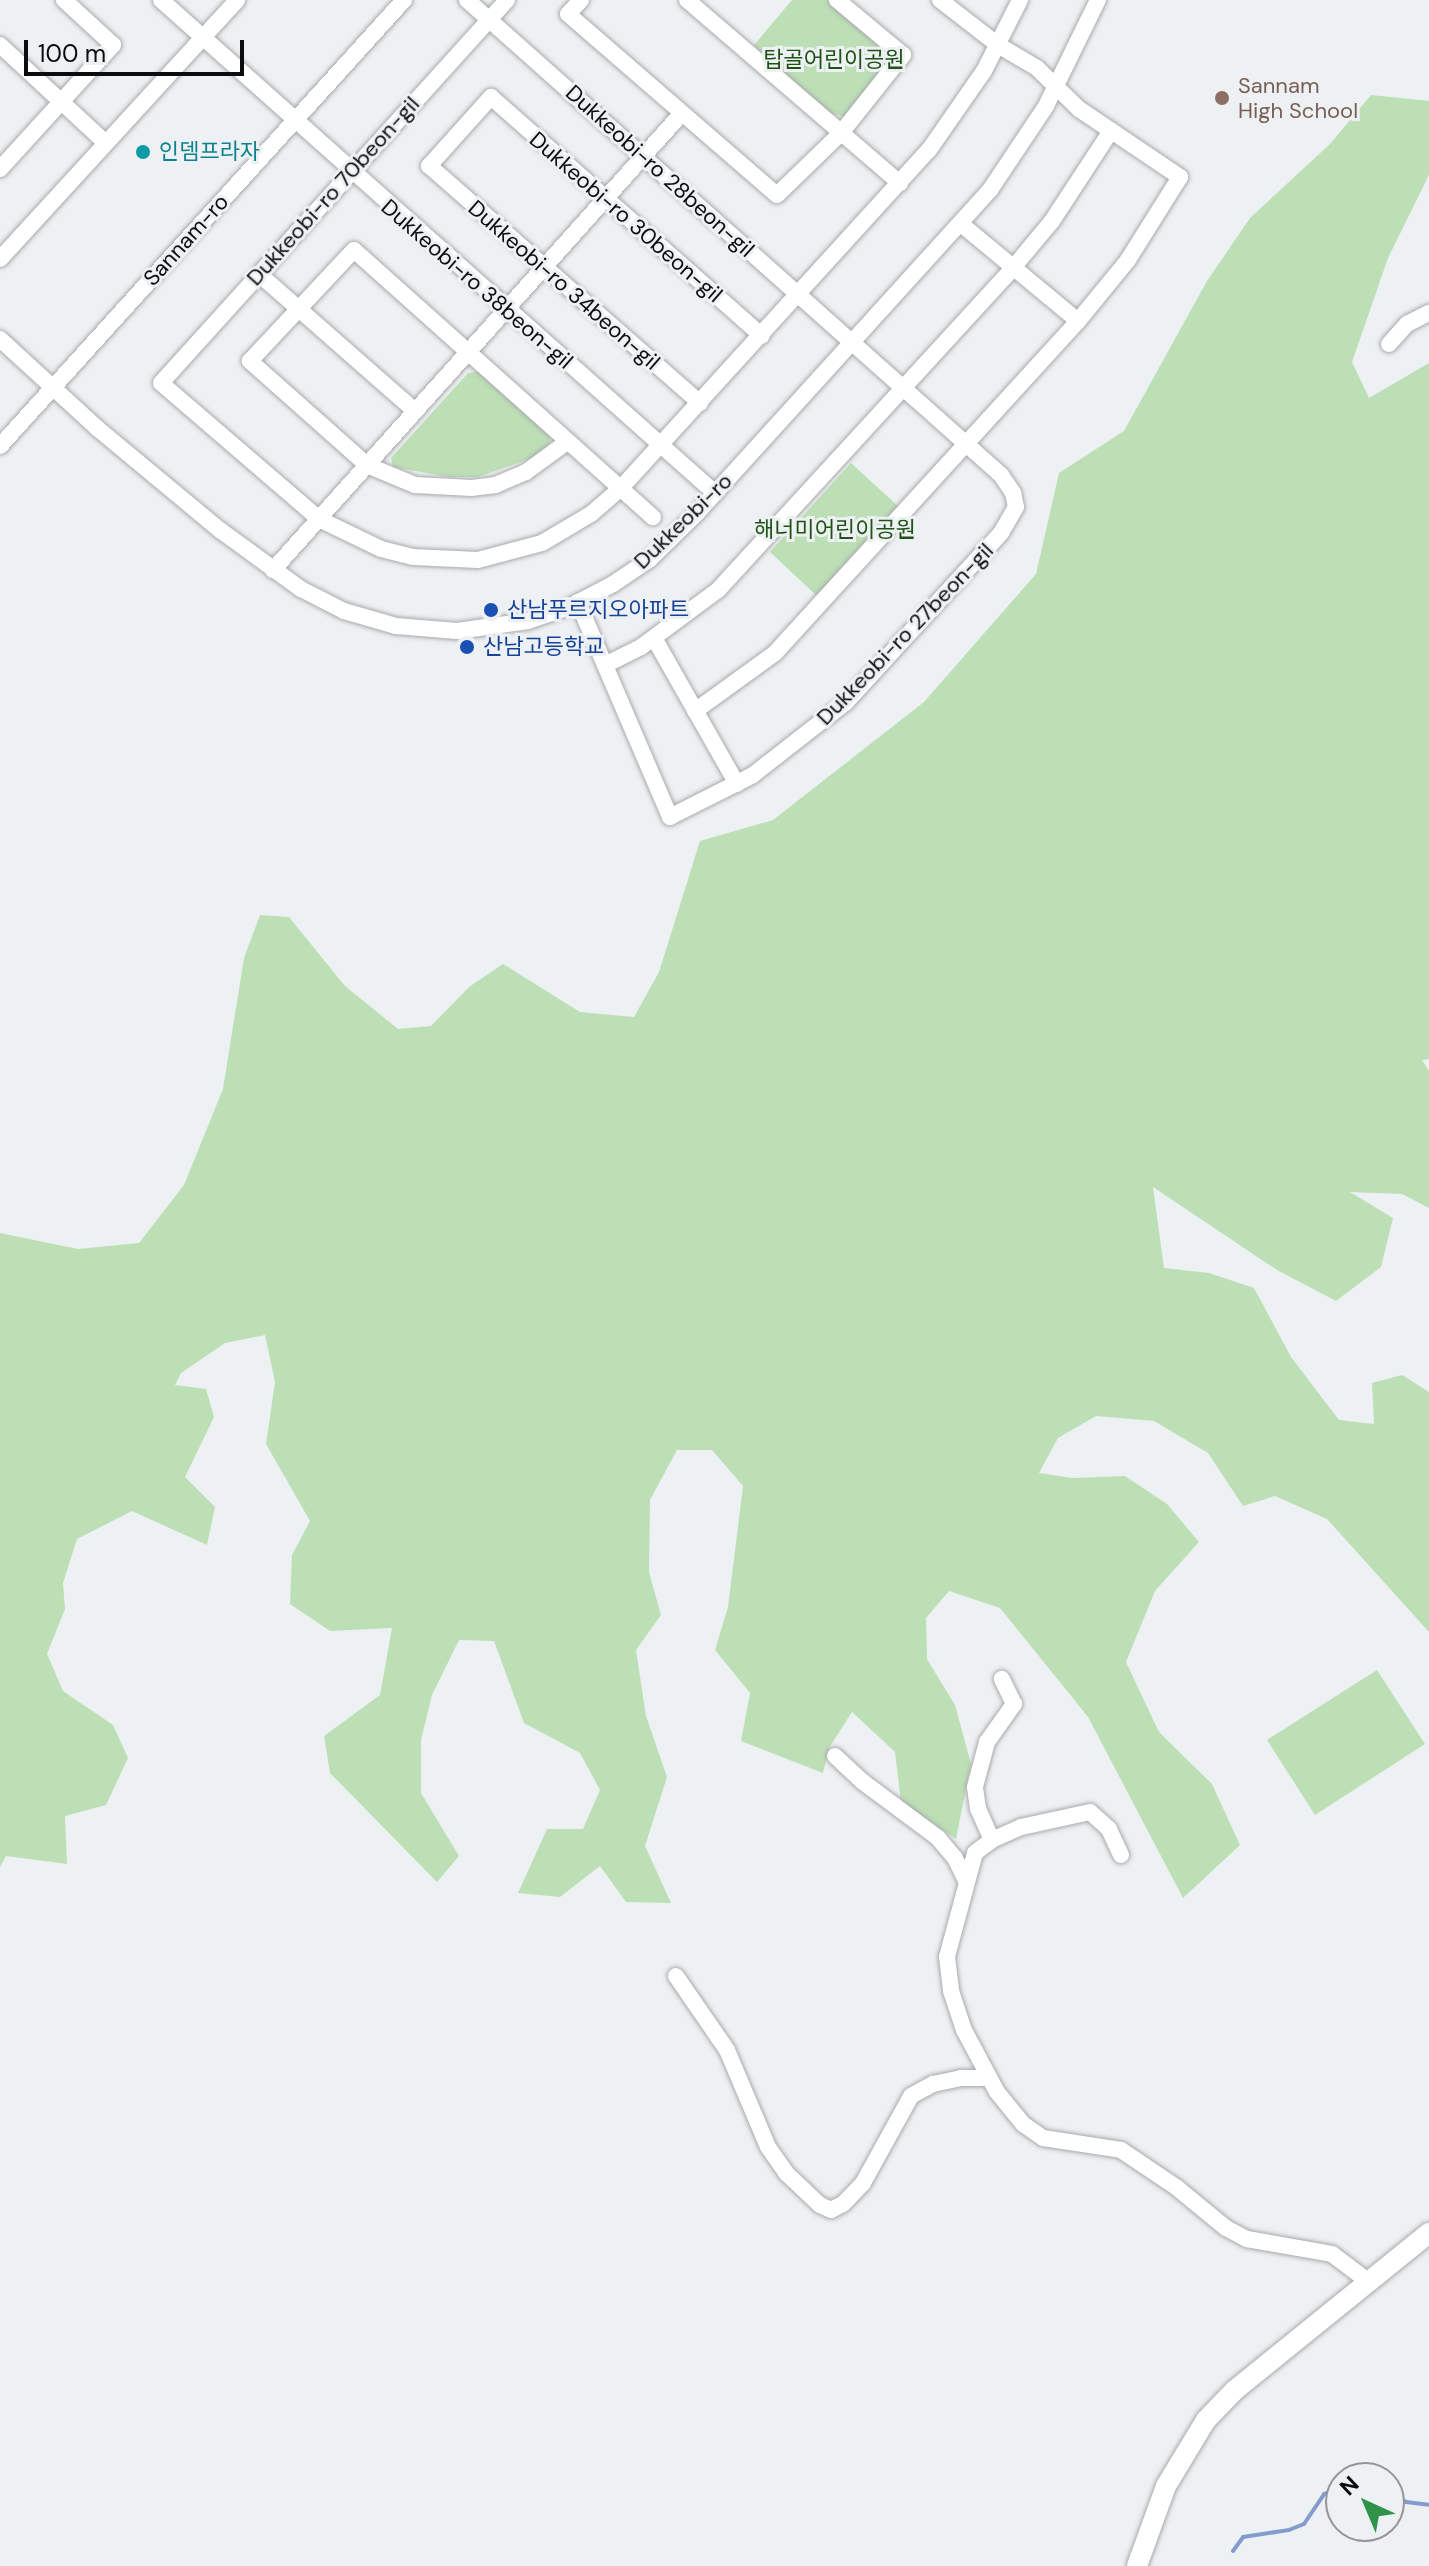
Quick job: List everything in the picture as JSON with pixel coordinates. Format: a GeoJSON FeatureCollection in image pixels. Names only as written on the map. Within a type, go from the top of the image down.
{"type":"FeatureCollection","features":[{"type":"Feature","properties":{"kind":"street"},"geometry":{"type":"LineString","coordinates":[[4,158],[113,45],[64,0]]}},
{"type":"Feature","properties":{"kind":"street","name":"Dukkeobi-ro 38beon-gil"},"geometry":{"type":"LineString","coordinates":[[161,0],[715,493]]}},
{"type":"Feature","properties":{"kind":"street"},"geometry":{"type":"LineString","coordinates":[[0,259],[237,0]]}},
{"type":"Feature","properties":{"kind":"street","name":"Sannam-ro"},"geometry":{"type":"LineString","coordinates":[[0,446],[404,0]]}},
{"type":"Feature","properties":{"kind":"street","name":"Dukkeobi-ro 28beon-gil"},"geometry":{"type":"LineString","coordinates":[[467,0],[853,343]]}},
{"type":"Feature","properties":{"kind":"street","name":"Dukkeobi-ro 70beon-gil"},"geometry":{"type":"LineString","coordinates":[[319,519],[161,383],[507,0]]}},
{"type":"Feature","properties":{"kind":"street"},"geometry":{"type":"LineString","coordinates":[[581,0],[568,14],[777,195],[841,133],[903,55],[837,0]]}},
{"type":"Feature","properties":{"kind":"street"},"geometry":{"type":"LineString","coordinates":[[687,0],[900,183]]}},
{"type":"Feature","properties":{"kind":"street"},"geometry":{"type":"LineString","coordinates":[[695,711],[775,653],[814,612],[1078,321],[1128,260],[1180,177],[1079,109],[1037,68],[998,45],[940,0]]}},
{"type":"Feature","properties":{"kind":"street"},"geometry":{"type":"LineString","coordinates":[[319,519],[354,538],[413,557],[478,560],[542,543],[591,514],[661,446],[900,183],[961,108],[1020,0]]}},
{"type":"Feature","properties":{"kind":"street","name":"Dukkeobi-ro"},"geometry":{"type":"LineString","coordinates":[[0,339],[121,448],[273,570],[344,611],[396,626],[457,631],[528,621],[578,602],[650,559],[853,343],[961,224],[1024,141],[1057,86],[1098,0]]}},
{"type":"Feature","properties":{"kind":"street"},"geometry":{"type":"LineString","coordinates":[[0,45],[106,143]]}},
{"type":"Feature","properties":{"kind":"street","name":"Dukkeobi-ro 30beon-gil"},"geometry":{"type":"LineString","coordinates":[[429,166],[491,97],[762,336]]}},
{"type":"Feature","properties":{"kind":"street"},"geometry":{"type":"LineString","coordinates":[[273,570],[682,113]]}},
{"type":"Feature","properties":{"kind":"street"},"geometry":{"type":"LineString","coordinates":[[578,602],[605,665],[654,638],[718,590],[1012,269],[1052,221],[1111,131]]}},
{"type":"Feature","properties":{"kind":"street","name":"Dukkeobi-ro 34beon-gil"},"geometry":{"type":"LineString","coordinates":[[429,166],[700,403]]}},
{"type":"Feature","properties":{"kind":"street"},"geometry":{"type":"LineString","coordinates":[[961,224],[1078,321]]}},
{"type":"Feature","properties":{"kind":"street"},"geometry":{"type":"LineString","coordinates":[[567,442],[526,472],[496,485],[472,488],[415,485],[367,465],[250,361],[354,250],[653,517]]}},
{"type":"Feature","properties":{"kind":"street"},"geometry":{"type":"LineString","coordinates":[[259,274],[415,411]]}},
{"type":"Feature","properties":{"kind":"street"},"geometry":{"type":"LineString","coordinates":[[1389,344],[1407,324],[1429,313]]}},
{"type":"Feature","properties":{"kind":"street","name":"Dukkeobi-ro 27beon-gil"},"geometry":{"type":"LineString","coordinates":[[605,665],[670,817],[737,784],[802,741],[845,703],[1011,521],[1016,507],[1013,493],[1001,475],[853,343]]}},
{"type":"Feature","properties":{"kind":"street"},"geometry":{"type":"LineString","coordinates":[[654,638],[737,784]]}},
{"type":"Feature","properties":{"kind":"street"},"geometry":{"type":"LineString","coordinates":[[992,1840],[978,1809],[975,1787],[987,1742],[1014,1704],[1002,1679]]}},
{"type":"Feature","properties":{"kind":"street"},"geometry":{"type":"LineString","coordinates":[[835,1756],[863,1782],[938,1838],[955,1858],[966,1881]]}},
{"type":"Feature","properties":{"kind":"street"},"geometry":{"type":"LineString","coordinates":[[1121,1855],[1109,1829],[1090,1812],[1021,1827],[992,1840],[975,1853],[947,1957],[951,1991],[964,2030],[989,2078],[1023,2124],[1043,2138],[1121,2150],[1176,2187],[1226,2228],[1247,2239],[1332,2254],[1351,2265],[1369,2282]]}},
{"type":"Feature","properties":{"kind":"street"},"geometry":{"type":"LineString","coordinates":[[676,1976],[727,2050],[768,2147],[786,2173],[820,2205],[831,2210],[843,2204],[863,2183],[911,2096],[933,2084],[961,2078],[989,2078]]}},
{"type":"Feature","properties":{"kind":"street"},"geometry":{"type":"LineString","coordinates":[[1137,2566],[1166,2486],[1206,2420],[1235,2390],[1429,2233]]}},
{"type":"Feature","properties":{"kind":"green space","name":"탑골어린이공원"},"geometry":{"type":"Polygon","coordinates":[[[792,0],[827,0],[886,46],[888,69],[850,118],[828,113],[754,45],[792,0]]]}},
{"type":"Feature","properties":{"kind":"green space"},"geometry":{"type":"Polygon","coordinates":[[[1371,95],[1429,101],[1429,175],[1388,258],[1352,362],[1369,398],[1429,363],[1429,1059],[1422,1060],[1429,1071],[1429,1208],[1402,1194],[1350,1192],[1393,1218],[1381,1267],[1336,1301],[1277,1270],[1153,1187],[1164,1268],[1209,1273],[1254,1288],[1291,1357],[1339,1420],[1374,1424],[1372,1383],[1402,1375],[1429,1392],[1429,1632],[1327,1519],[1275,1496],[1243,1506],[1208,1453],[1154,1421],[1096,1416],[1058,1438],[1039,1473],[1072,1478],[1125,1476],[1167,1504],[1199,1542],[1155,1591],[1126,1662],[1159,1732],[1212,1784],[1240,1845],[1183,1898],[1088,1717],[1000,1608],[949,1591],[926,1618],[927,1659],[955,1705],[971,1764],[956,1839],[901,1802],[895,1752],[852,1712],[829,1748],[823,1773],[741,1741],[750,1693],[715,1650],[728,1607],[743,1486],[712,1450],[677,1450],[650,1500],[649,1572],[661,1615],[636,1650],[646,1716],[667,1777],[645,1846],[671,1903],[626,1902],[600,1866],[560,1897],[518,1893],[547,1829],[583,1829],[600,1790],[580,1753],[524,1723],[494,1641],[459,1640],[432,1695],[421,1740],[421,1793],[459,1856],[437,1882],[330,1773],[324,1736],[380,1695],[392,1628],[330,1631],[290,1604],[292,1555],[310,1521],[266,1444],[275,1382],[265,1335],[225,1343],[181,1373],[175,1385],[206,1389],[214,1417],[185,1477],[215,1507],[207,1545],[132,1511],[77,1539],[63,1583],[65,1609],[47,1654],[63,1691],[113,1725],[128,1758],[106,1805],[65,1816],[67,1864],[6,1856],[0,1867],[0,1233],[78,1249],[139,1243],[184,1185],[223,1089],[244,958],[260,915],[289,917],[345,986],[398,1029],[431,1026],[469,987],[503,964],[580,1012],[634,1017],[659,972],[700,841],[773,820],[924,702],[1036,574],[1059,473],[1124,431],[1207,281],[1250,218],[1330,144],[1371,95]]]}},
{"type":"Feature","properties":{"kind":"green space"},"geometry":{"type":"Polygon","coordinates":[[[481,371],[550,435],[550,444],[543,454],[478,477],[449,477],[393,467],[391,458],[468,373],[481,371]]]}},
{"type":"Feature","properties":{"kind":"green space","name":"해너미어린이공원"},"geometry":{"type":"Polygon","coordinates":[[[851,463],[900,508],[818,597],[770,552],[851,463]]]}},
{"type":"Feature","properties":{"kind":"green space"},"geometry":{"type":"Polygon","coordinates":[[[1377,1670],[1425,1744],[1315,1815],[1267,1740],[1377,1670]]]}},
{"type":"Feature","properties":{"kind":"waterway"},"geometry":{"type":"LineString","coordinates":[[1233,2551],[1243,2537],[1289,2530],[1304,2524],[1325,2494]]}},
{"type":"Feature","properties":{"kind":"waterway"},"geometry":{"type":"LineString","coordinates":[[1405,2501],[1429,2505]]}},
{"type":"Feature","properties":{"kind":"place","name":"Sannam High School"},"geometry":{"type":"Point","coordinates":[1222,98]}},
{"type":"Feature","properties":{"kind":"place","name":"인뎀프라자"},"geometry":{"type":"Point","coordinates":[143,152]}},
{"type":"Feature","properties":{"kind":"place","name":"산남푸르지오아파트"},"geometry":{"type":"Point","coordinates":[491,610]}},
{"type":"Feature","properties":{"kind":"place","name":"산남고등학교"},"geometry":{"type":"Point","coordinates":[467,647]}}]}
